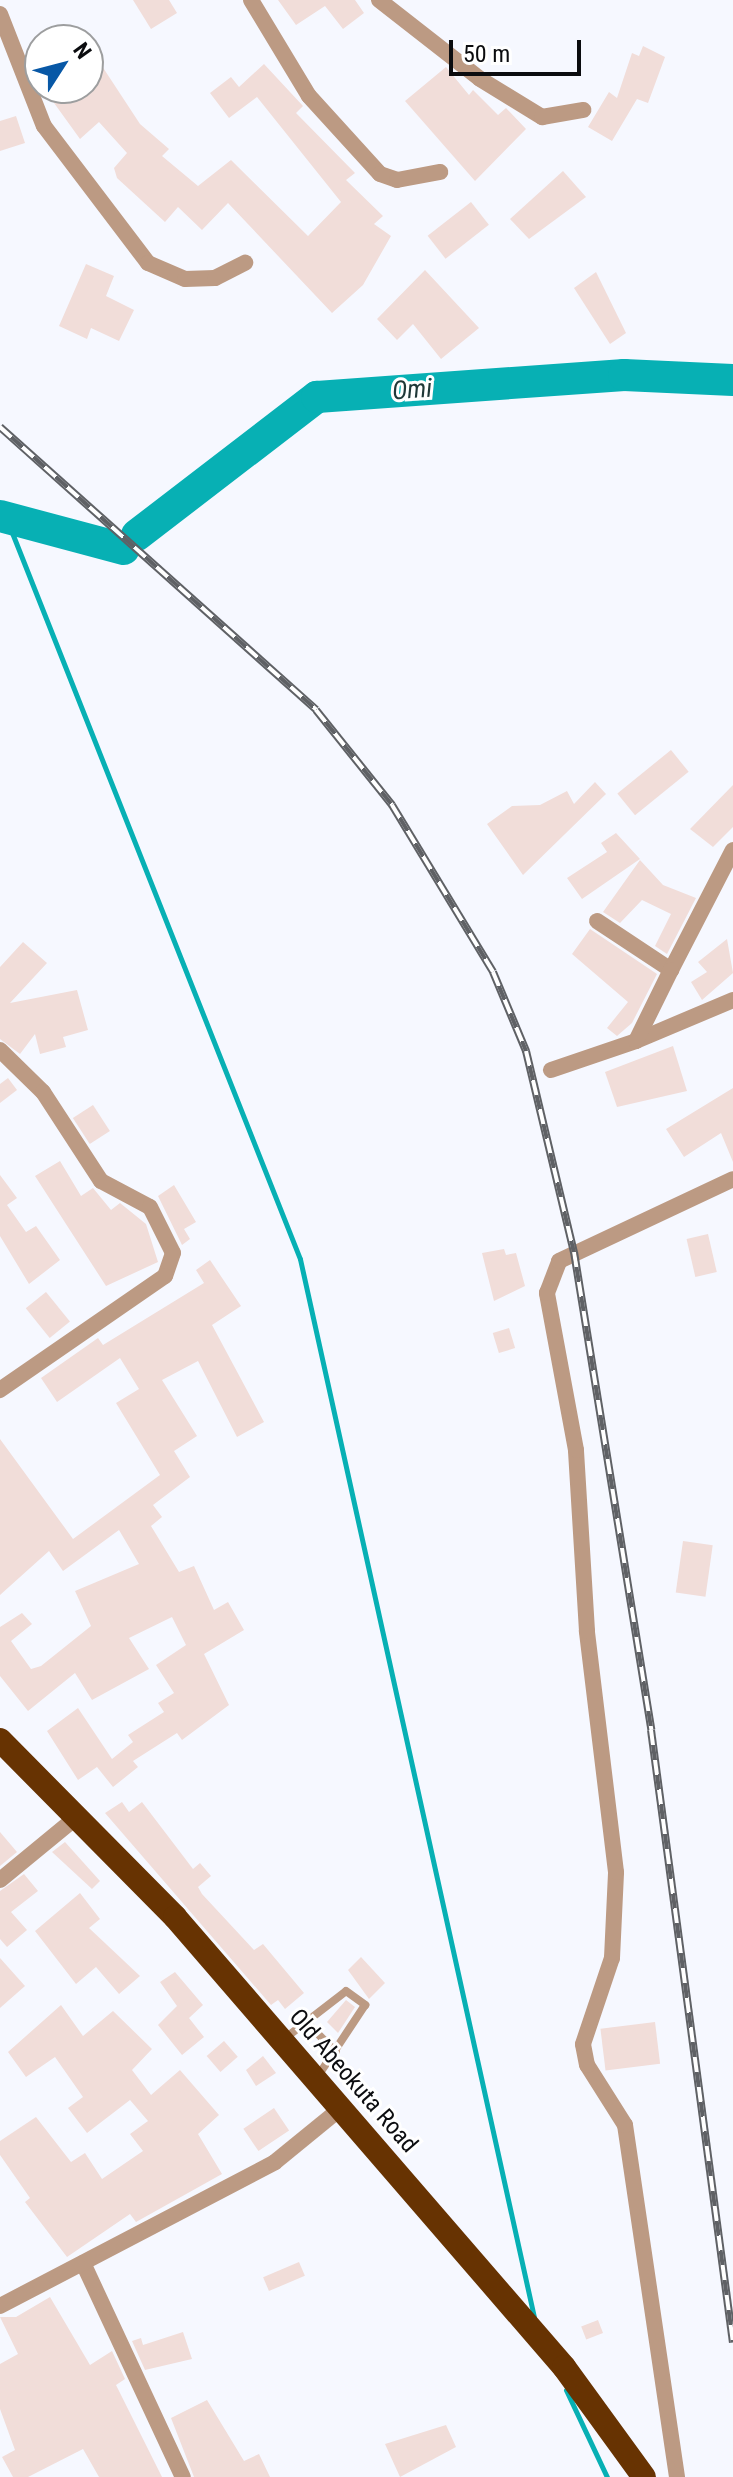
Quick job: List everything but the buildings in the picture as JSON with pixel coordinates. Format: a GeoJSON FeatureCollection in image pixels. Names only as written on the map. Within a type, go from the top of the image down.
{"type":"FeatureCollection","features":[{"type":"Feature","properties":{"kind":"highway","name":"Old Abeokuta Road"},"geometry":{"type":"LineString","coordinates":[[0,1740],[79,1815],[282,2041],[564,2367],[644,2477]]}},
{"type":"Feature","properties":{"kind":"street"},"geometry":{"type":"LineString","coordinates":[[251,0],[309,96],[380,174],[397,180],[440,172]]}},
{"type":"Feature","properties":{"kind":"street"},"geometry":{"type":"LineString","coordinates":[[379,0],[480,79],[542,117],[583,110]]}},
{"type":"Feature","properties":{"kind":"street"},"geometry":{"type":"LineString","coordinates":[[0,14],[44,126],[148,263],[185,279],[215,278],[245,263]]}},
{"type":"Feature","properties":{"kind":"street"},"geometry":{"type":"LineString","coordinates":[[636,1041],[733,850]]}},
{"type":"Feature","properties":{"kind":"street"},"geometry":{"type":"LineString","coordinates":[[597,921],[671,970]]}},
{"type":"Feature","properties":{"kind":"street"},"geometry":{"type":"LineString","coordinates":[[551,1070],[636,1041],[733,1000]]}},
{"type":"Feature","properties":{"kind":"street"},"geometry":{"type":"LineString","coordinates":[[0,1050],[43,1092],[101,1181],[150,1207],[173,1253],[165,1276],[0,1390]]}},
{"type":"Feature","properties":{"kind":"street"},"geometry":{"type":"LineString","coordinates":[[677,2477],[625,2125],[587,2065],[583,2044],[612,1958],[616,1872],[587,1631],[576,1450],[547,1293],[549,1274],[574,1252],[668,1215],[733,1179]]}},
{"type":"Feature","properties":{"kind":"street"},"geometry":{"type":"LineString","coordinates":[[0,1880],[79,1815]]}},
{"type":"Feature","properties":{"kind":"street"},"geometry":{"type":"LineString","coordinates":[[0,2306],[275,2162],[340,2109]]}},
{"type":"Feature","properties":{"kind":"street"},"geometry":{"type":"LineString","coordinates":[[83,2263],[183,2477]]}},
{"type":"Feature","properties":{"kind":"lane"},"geometry":{"type":"LineString","coordinates":[[282,2041],[346,1991],[365,2005],[315,2080]]}},
{"type":"Feature","properties":{"kind":"lane"},"geometry":{"type":"LineString","coordinates":[[306,2022],[336,2052]]}},
{"type":"Feature","properties":{"kind":"waterway","name":"Omi"},"geometry":{"type":"LineString","coordinates":[[137,535],[317,397],[624,375],[733,380]]}},
{"type":"Feature","properties":{"kind":"waterway"},"geometry":{"type":"LineString","coordinates":[[5,515],[300,1259],[534,2317]]}},
{"type":"Feature","properties":{"kind":"waterway","name":"Omi"},"geometry":{"type":"LineString","coordinates":[[0,516],[124,549]]}},
{"type":"Feature","properties":{"kind":"waterway"},"geometry":{"type":"LineString","coordinates":[[566,2390],[607,2477]]}},
{"type":"Feature","properties":{"kind":"railway"},"geometry":{"type":"LineString","coordinates":[[0,427],[316,710],[392,805],[493,972],[526,1051],[574,1252],[651,1730],[733,2343]]}}]}
